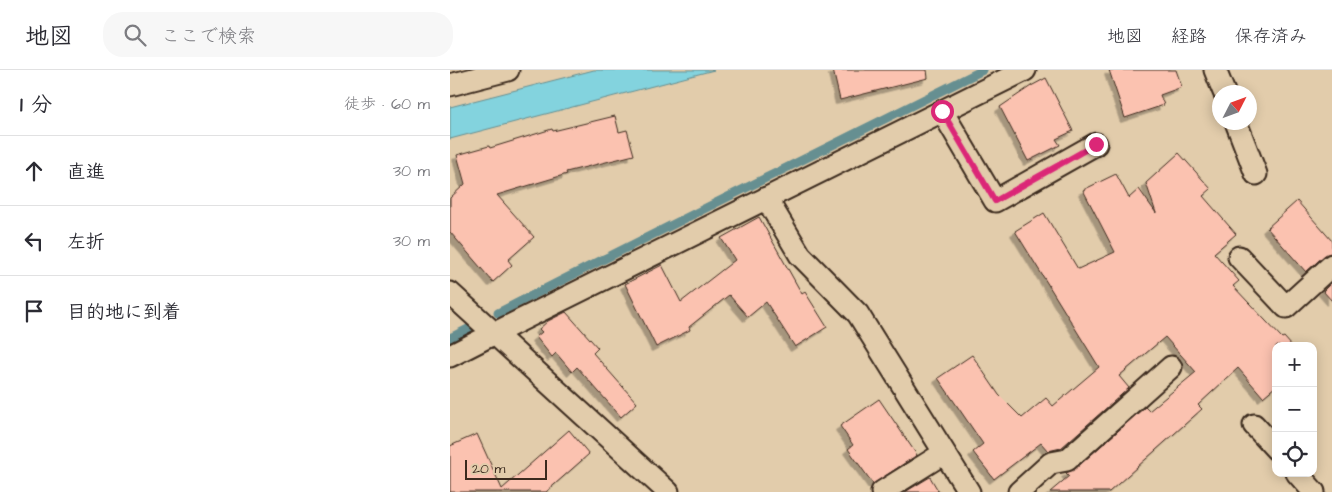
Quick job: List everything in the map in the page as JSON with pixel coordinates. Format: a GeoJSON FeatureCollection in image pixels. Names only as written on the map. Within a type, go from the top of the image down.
{"type":"FeatureCollection","features":[{"type":"Feature","properties":{"kind":"street"},"geometry":{"type":"LineString","coordinates":[[450,85],[508,70]]}},
{"type":"Feature","properties":{"kind":"street"},"geometry":{"type":"LineString","coordinates":[[450,356],[1024,70]]}},
{"type":"Feature","properties":{"kind":"street"},"geometry":{"type":"LineString","coordinates":[[1214,70],[1221,85]]}},
{"type":"Feature","properties":{"kind":"street"},"geometry":{"type":"LineString","coordinates":[[942,111],[995,201],[1096,144]]}},
{"type":"Feature","properties":{"kind":"street"},"geometry":{"type":"LineString","coordinates":[[1239,130],[1256,174]]}},
{"type":"Feature","properties":{"kind":"street"},"geometry":{"type":"LineString","coordinates":[[766,198],[800,255],[858,314],[969,492]]}},
{"type":"Feature","properties":{"kind":"street"},"geometry":{"type":"LineString","coordinates":[[1239,256],[1286,306],[1332,265]]}},
{"type":"Feature","properties":{"kind":"street"},"geometry":{"type":"LineString","coordinates":[[450,293],[495,332],[668,492]]}},
{"type":"Feature","properties":{"kind":"street"},"geometry":{"type":"LineString","coordinates":[[1019,492],[1051,463],[1067,460],[1171,367]]}},
{"type":"Feature","properties":{"kind":"street"},"geometry":{"type":"LineString","coordinates":[[1254,425],[1272,445]]}},
{"type":"Feature","properties":{"kind":"street"},"geometry":{"type":"LineString","coordinates":[[882,492],[944,453]]}},
{"type":"Feature","properties":{"kind":"street"},"geometry":{"type":"LineString","coordinates":[[1301,477],[1314,492]]}},
{"type":"Feature","properties":{"kind":"water"},"geometry":{"type":"Polygon","coordinates":[[[594,70],[714,70],[450,139],[450,107],[594,70]]]}},
{"type":"Feature","properties":{"kind":"building"},"geometry":{"type":"Polygon","coordinates":[[[833,70],[927,70],[928,78],[840,100],[833,70]]]}},
{"type":"Feature","properties":{"kind":"building"},"geometry":{"type":"Polygon","coordinates":[[[1109,70],[1176,70],[1182,87],[1160,95],[1164,105],[1125,118],[1109,70]]]}},
{"type":"Feature","properties":{"kind":"building"},"geometry":{"type":"Polygon","coordinates":[[[1046,78],[1073,131],[1056,139],[1060,145],[1028,161],[1000,107],[1046,78]]]}},
{"type":"Feature","properties":{"kind":"building"},"geometry":{"type":"Polygon","coordinates":[[[615,116],[619,132],[627,130],[634,155],[566,172],[567,174],[497,195],[534,237],[508,260],[512,265],[493,282],[450,232],[450,198],[465,184],[457,155],[489,146],[490,148],[552,129],[553,131],[615,116]]]}},
{"type":"Feature","properties":{"kind":"building"},"geometry":{"type":"Polygon","coordinates":[[[1179,153],[1211,189],[1203,196],[1236,234],[1214,253],[1239,281],[1233,286],[1282,338],[1284,337],[1288,342],[1272,342],[1272,389],[1263,397],[1238,368],[1198,405],[1202,409],[1109,492],[1050,492],[1069,476],[1066,473],[1075,469],[1145,407],[1149,411],[1196,372],[1165,337],[1119,376],[1129,388],[1061,448],[1048,451],[1041,443],[994,479],[973,452],[983,444],[938,378],[972,355],[999,395],[1022,418],[1046,398],[1053,406],[1099,367],[1015,231],[1044,213],[1078,269],[1115,252],[1083,190],[1116,174],[1129,198],[1139,189],[1156,213],[1146,183],[1179,153]]]}},
{"type":"Feature","properties":{"kind":"building"},"geometry":{"type":"Polygon","coordinates":[[[1297,201],[1332,241],[1332,253],[1324,256],[1306,272],[1267,228],[1297,201]]]}},
{"type":"Feature","properties":{"kind":"building"},"geometry":{"type":"Polygon","coordinates":[[[759,217],[802,294],[805,292],[827,327],[795,347],[766,302],[748,317],[729,295],[689,327],[690,330],[656,347],[625,284],[662,265],[681,302],[735,260],[721,238],[759,217]]]}},
{"type":"Feature","properties":{"kind":"building"},"geometry":{"type":"Polygon","coordinates":[[[1332,282],[1332,301],[1323,291],[1332,282]]]}},
{"type":"Feature","properties":{"kind":"building"},"geometry":{"type":"Polygon","coordinates":[[[566,312],[598,348],[593,353],[637,403],[621,417],[577,367],[572,372],[556,353],[552,357],[536,337],[542,332],[539,329],[548,321],[566,312]]]}},
{"type":"Feature","properties":{"kind":"building"},"geometry":{"type":"Polygon","coordinates":[[[879,399],[917,455],[873,484],[848,449],[853,445],[840,426],[879,399]]]}},
{"type":"Feature","properties":{"kind":"building"},"geometry":{"type":"Polygon","coordinates":[[[569,430],[589,454],[546,492],[450,492],[450,446],[477,434],[502,489],[569,430]]]}},
{"type":"Feature","properties":{"kind":"building"},"geometry":{"type":"Polygon","coordinates":[[[930,477],[939,492],[905,492],[930,477]]]}},
{"type":"Feature","properties":{"kind":"waterway"},"geometry":{"type":"LineString","coordinates":[[498,313],[983,70]]}},
{"type":"Feature","properties":{"kind":"waterway"},"geometry":{"type":"LineString","coordinates":[[450,338],[468,329]]}},
{"type":"Feature","properties":{"kind":"route"},"geometry":{"type":"LineString","coordinates":[[942,111],[995,201],[1096,144]]}}]}
